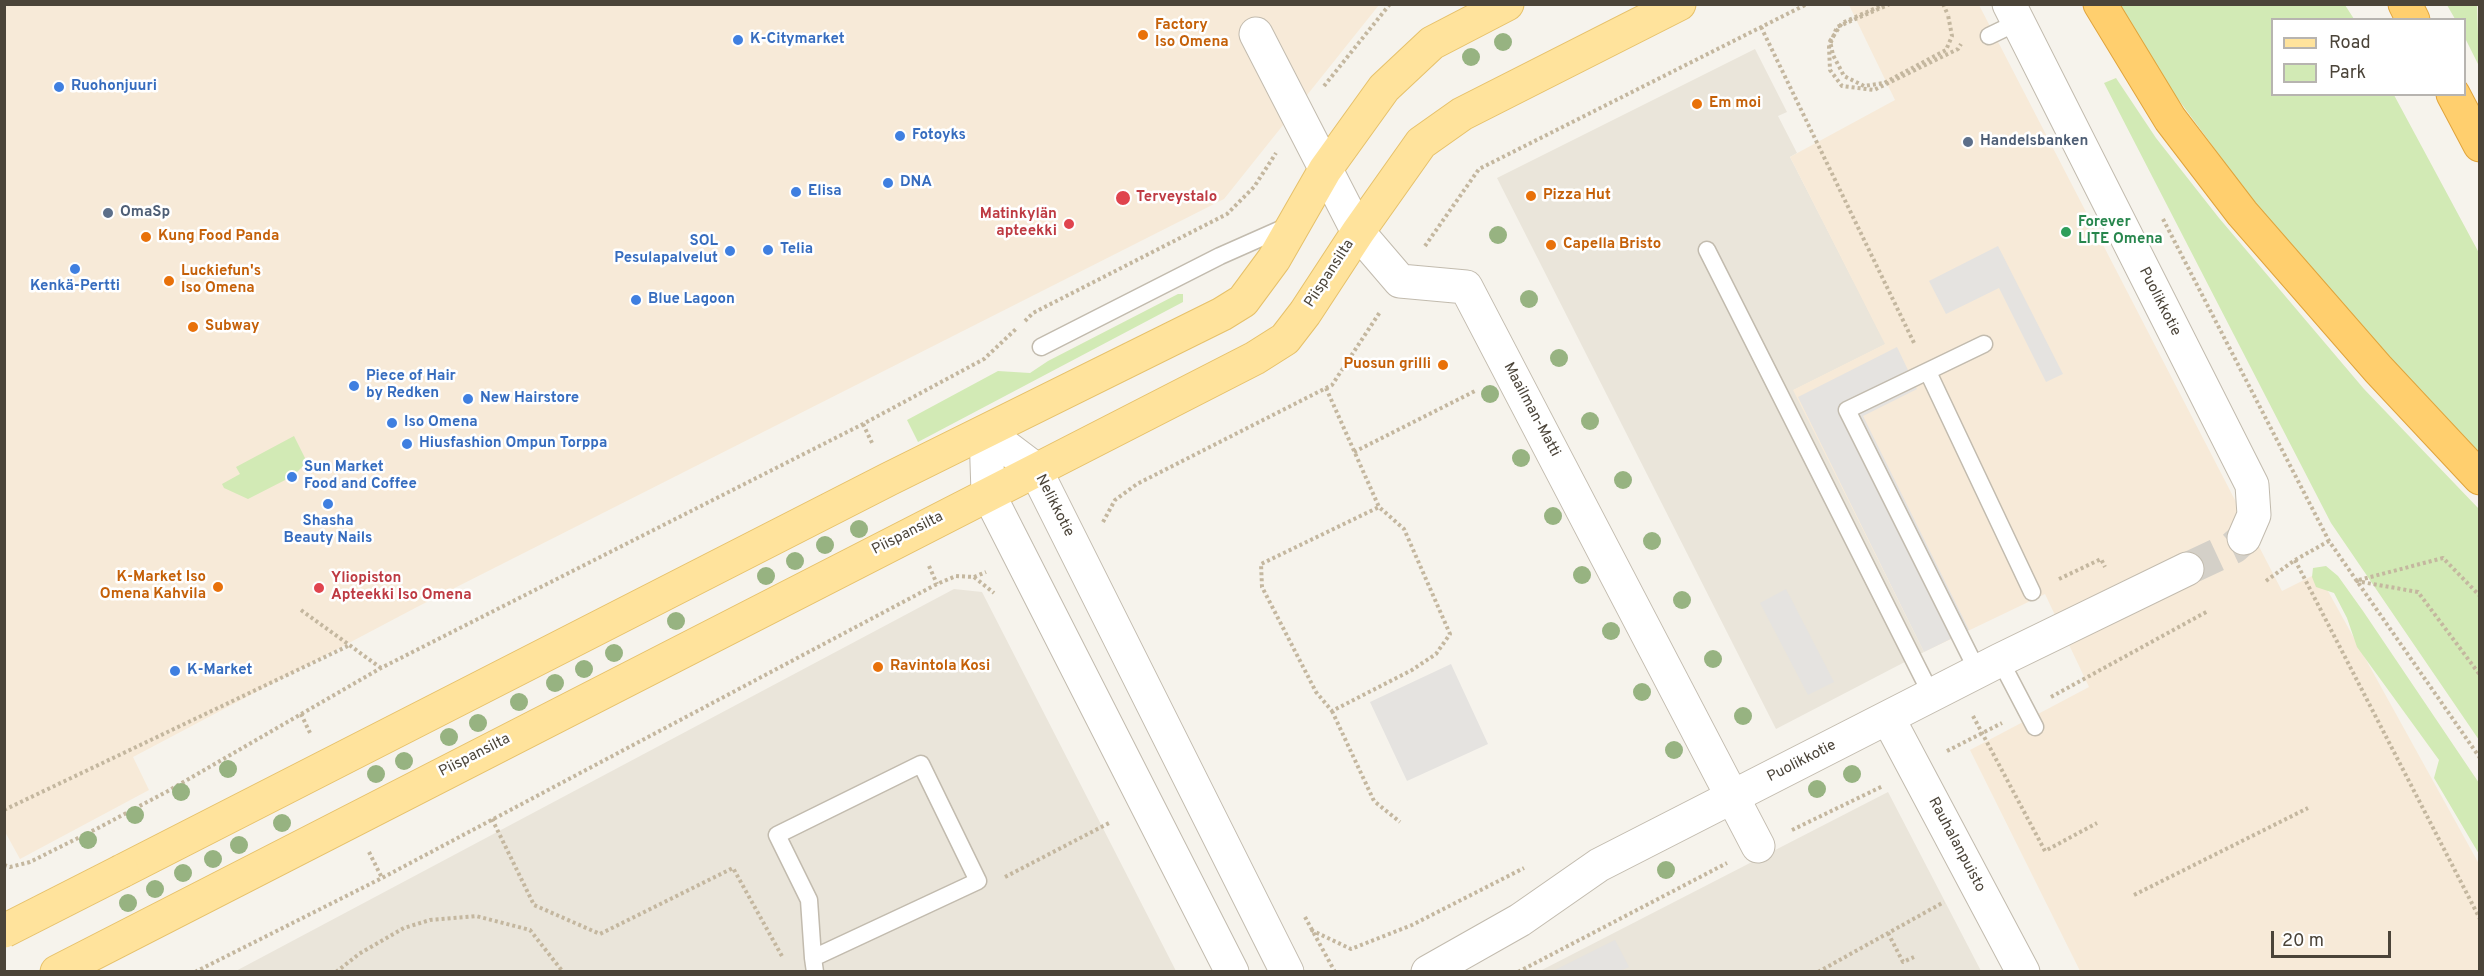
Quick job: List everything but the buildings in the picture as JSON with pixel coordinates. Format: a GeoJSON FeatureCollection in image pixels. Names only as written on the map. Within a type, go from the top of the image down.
{"type":"FeatureCollection","features":[{"type":"Feature","properties":{"kind":"highway"},"geometry":{"type":"LineString","coordinates":[[2100,4],[2170,119],[2242,213],[2378,369],[2480,478]]}},
{"type":"Feature","properties":{"kind":"highway"},"geometry":{"type":"LineString","coordinates":[[2405,4],[2412,18]]}},
{"type":"Feature","properties":{"kind":"highway"},"geometry":{"type":"LineString","coordinates":[[2453,96],[2480,145]]}},
{"type":"Feature","properties":{"kind":"main road"},"geometry":{"type":"LineString","coordinates":[[4,931],[442,706],[1222,314],[1243,301],[1274,259],[1325,170],[1384,88],[1432,42],[1507,4]]}},
{"type":"Feature","properties":{"kind":"main road","name":"Piispansilta"},"geometry":{"type":"LineString","coordinates":[[57,972],[988,493],[1256,358],[1285,339],[1305,313],[1358,232],[1421,143],[1462,114],[1679,4]]}},
{"type":"Feature","properties":{"kind":"street","name":"Puolikkotie"},"geometry":{"type":"LineString","coordinates":[[2014,13],[2252,485],[2254,515],[2244,538]]}},
{"type":"Feature","properties":{"kind":"street","name":"Maailman-Matti"},"geometry":{"type":"LineString","coordinates":[[1256,34],[1358,232],[1400,281],[1466,287],[1758,846]]}},
{"type":"Feature","properties":{"kind":"street","name":"Nelikkotie"},"geometry":{"type":"LineString","coordinates":[[986,432],[1035,469],[1287,972]]}},
{"type":"Feature","properties":{"kind":"street"},"geometry":{"type":"LineString","coordinates":[[986,432],[988,493],[1232,972]]}},
{"type":"Feature","properties":{"kind":"street","name":"Puolikkotie"},"geometry":{"type":"LineString","coordinates":[[1428,972],[1521,920],[1599,865],[1989,666],[2187,569]]}},
{"type":"Feature","properties":{"kind":"street","name":"Rauhalanpuisto"},"geometry":{"type":"LineString","coordinates":[[1888,717],[2023,972]]}},
{"type":"Feature","properties":{"kind":"lane"},"geometry":{"type":"LineString","coordinates":[[1989,36],[2014,13]]}},
{"type":"Feature","properties":{"kind":"lane"},"geometry":{"type":"LineString","coordinates":[[1041,347],[1220,256],[1296,222]]}},
{"type":"Feature","properties":{"kind":"lane"},"geometry":{"type":"LineString","coordinates":[[1707,250],[1932,696]]}},
{"type":"Feature","properties":{"kind":"lane"},"geometry":{"type":"LineString","coordinates":[[1984,344],[1847,410],[1989,666],[2035,727]]}},
{"type":"Feature","properties":{"kind":"lane"},"geometry":{"type":"LineString","coordinates":[[1928,372],[2032,592]]}},
{"type":"Feature","properties":{"kind":"lane"},"geometry":{"type":"LineString","coordinates":[[921,764],[978,881],[814,965],[808,900],[777,836],[921,764]]}},
{"type":"Feature","properties":{"kind":"path"},"geometry":{"type":"LineString","coordinates":[[4,865],[10,867],[30,862],[100,827],[168,791],[381,668],[863,424],[984,359],[1033,313],[1227,214],[1254,187],[1299,118],[1390,4]]}},
{"type":"Feature","properties":{"kind":"path"},"geometry":{"type":"LineString","coordinates":[[1886,4],[1842,23],[1830,41],[1833,56],[1844,76],[1864,86],[1884,83],[1946,50],[1952,36],[1943,4]]}},
{"type":"Feature","properties":{"kind":"path"},"geometry":{"type":"LineString","coordinates":[[1890,4],[1837,27],[1829,47],[1830,70],[1842,86],[1874,90],[1958,49],[1963,40]]}},
{"type":"Feature","properties":{"kind":"path"},"geometry":{"type":"LineString","coordinates":[[1761,27],[1928,372]]}},
{"type":"Feature","properties":{"kind":"path"},"geometry":{"type":"LineString","coordinates":[[2159,211],[2329,541],[2480,758]]}},
{"type":"Feature","properties":{"kind":"path"},"geometry":{"type":"LineString","coordinates":[[1354,452],[1511,372]]}},
{"type":"Feature","properties":{"kind":"path"},"geometry":{"type":"LineString","coordinates":[[1326,388],[1379,507],[1404,529],[1450,634],[1436,654],[1412,670],[1332,711]]}},
{"type":"Feature","properties":{"kind":"path"},"geometry":{"type":"LineString","coordinates":[[1379,507],[1261,564],[1262,587],[1316,692],[1332,711],[1374,801],[1400,822]]}},
{"type":"Feature","properties":{"kind":"path"},"geometry":{"type":"LineString","coordinates":[[2266,581],[2295,560],[2329,541]]}},
{"type":"Feature","properties":{"kind":"path"},"geometry":{"type":"LineString","coordinates":[[2356,581],[2443,558],[2480,596]]}},
{"type":"Feature","properties":{"kind":"path"},"geometry":{"type":"LineString","coordinates":[[2055,580],[2101,559]]}},
{"type":"Feature","properties":{"kind":"path"},"geometry":{"type":"LineString","coordinates":[[2295,560],[2480,919]]}},
{"type":"Feature","properties":{"kind":"path"},"geometry":{"type":"LineString","coordinates":[[195,972],[492,819],[937,584],[956,576],[974,577],[991,588],[996,598]]}},
{"type":"Feature","properties":{"kind":"path"},"geometry":{"type":"LineString","coordinates":[[2356,581],[2418,592],[2480,675]]}},
{"type":"Feature","properties":{"kind":"path"},"geometry":{"type":"LineString","coordinates":[[302,610],[381,668]]}},
{"type":"Feature","properties":{"kind":"path"},"geometry":{"type":"LineString","coordinates":[[4,810],[350,645]]}},
{"type":"Feature","properties":{"kind":"path"},"geometry":{"type":"LineString","coordinates":[[1982,733],[2044,851],[2097,823]]}},
{"type":"Feature","properties":{"kind":"path"},"geometry":{"type":"LineString","coordinates":[[1518,972],[1758,846],[1892,782]]}},
{"type":"Feature","properties":{"kind":"path"},"geometry":{"type":"LineString","coordinates":[[2134,895],[2308,808]]}},
{"type":"Feature","properties":{"kind":"path"},"geometry":{"type":"LineString","coordinates":[[492,819],[534,905],[600,934],[733,868],[784,960]]}},
{"type":"Feature","properties":{"kind":"path"},"geometry":{"type":"LineString","coordinates":[[978,881],[1010,876],[1111,822]]}},
{"type":"Feature","properties":{"kind":"path"},"geometry":{"type":"LineString","coordinates":[[1818,972],[1953,898]]}},
{"type":"Feature","properties":{"kind":"path"},"geometry":{"type":"LineString","coordinates":[[336,972],[359,954],[404,928],[430,920],[476,916],[530,930],[563,972]]}},
{"type":"Feature","properties":{"kind":"path"},"geometry":{"type":"LineString","coordinates":[[1311,930],[1335,972]]}},
{"type":"Feature","properties":{"kind":"path"},"geometry":{"type":"LineString","coordinates":[[1888,933],[1903,962],[1914,957]]}},
{"type":"Feature","properties":{"kind":"shaded area","name":"Iso Omena"},"geometry":{"type":"Polygon","coordinates":[[[4,5],[1379,5],[1224,199],[417,607],[133,757],[149,790],[20,859],[4,830],[4,5]]]}},
{"type":"Feature","properties":{"kind":"shaded area"},"geometry":{"type":"Polygon","coordinates":[[[1849,5],[1979,5],[2282,591],[2318,573],[2479,864],[2479,971],[2080,971],[1970,750],[2089,687],[2045,594],[1924,652],[1793,390],[1885,344],[1790,157],[1895,100],[1849,5]]]}},
{"type":"Feature","properties":{"kind":"shaded area"},"geometry":{"type":"Polygon","coordinates":[[[1755,49],[1787,112],[1778,116],[1797,153],[1790,157],[1886,344],[1794,390],[1924,652],[1776,729],[1497,178],[1755,49]]]}},
{"type":"Feature","properties":{"kind":"shaded area"},"geometry":{"type":"Polygon","coordinates":[[[1998,246],[2063,374],[2046,382],[1999,288],[1946,314],[1929,281],[1998,246]]]}},
{"type":"Feature","properties":{"kind":"shaded area"},"geometry":{"type":"Polygon","coordinates":[[[1897,347],[1917,389],[1863,416],[1969,630],[1924,652],[1798,397],[1897,347]]]}},
{"type":"Feature","properties":{"kind":"shaded area"},"geometry":{"type":"Polygon","coordinates":[[[954,589],[982,592],[1176,971],[234,972],[954,589]]]}},
{"type":"Feature","properties":{"kind":"shaded area"},"geometry":{"type":"Polygon","coordinates":[[[1786,589],[1834,682],[1808,695],[1760,603],[1786,589]]]}},
{"type":"Feature","properties":{"kind":"shaded area"},"geometry":{"type":"Polygon","coordinates":[[[1451,664],[1488,744],[1407,781],[1370,702],[1451,664]]]}},
{"type":"Feature","properties":{"kind":"shaded area"},"geometry":{"type":"Polygon","coordinates":[[[1888,792],[1981,971],[1538,972],[1888,792]]]}},
{"type":"Feature","properties":{"kind":"shaded area"},"geometry":{"type":"Polygon","coordinates":[[[1615,940],[1629,967],[1620,971],[1553,971],[1615,940]]]}},
{"type":"Feature","properties":{"kind":"green space"},"geometry":{"type":"Polygon","coordinates":[[[2116,5],[2345,5],[2353,18],[2271,18],[2271,96],[2395,96],[2479,253],[2479,454],[2359,324],[2248,194],[2164,80],[2116,5]]]}},
{"type":"Feature","properties":{"kind":"green space"},"geometry":{"type":"Polygon","coordinates":[[[2447,5],[2477,5],[2479,66],[2466,40],[2466,18],[2454,18],[2447,5]]]}},
{"type":"Feature","properties":{"kind":"green space"},"geometry":{"type":"Polygon","coordinates":[[[2116,78],[2156,138],[2219,218],[2364,389],[2479,509],[2479,740],[2331,523],[2104,83],[2116,78]]]}},
{"type":"Feature","properties":{"kind":"green space"},"geometry":{"type":"Polygon","coordinates":[[[1178,294],[1183,294],[1183,302],[918,442],[907,420],[998,371],[1030,373],[1048,361],[1178,294]]]}},
{"type":"Feature","properties":{"kind":"green space"},"geometry":{"type":"Polygon","coordinates":[[[294,436],[307,462],[293,476],[248,499],[224,488],[222,484],[240,474],[236,467],[294,436]]]}},
{"type":"Feature","properties":{"kind":"green space"},"geometry":{"type":"Polygon","coordinates":[[[2326,566],[2338,576],[2363,611],[2479,783],[2479,854],[2434,778],[2439,760],[2357,647],[2347,618],[2334,593],[2316,587],[2312,577],[2313,568],[2326,566]]]}},
{"type":"Feature","properties":{"kind":"tunnel"},"geometry":{"type":"LineString","coordinates":[[2187,569],[2234,547],[2244,538]]}},
{"type":"Feature","properties":{"kind":"place","name":"Factory Iso Omena"},"geometry":{"type":"Point","coordinates":[1143,35]}},
{"type":"Feature","properties":{"kind":"place","name":"K-Citymarket"},"geometry":{"type":"Point","coordinates":[738,40]}},
{"type":"Feature","properties":{"kind":"place","name":"Ruohonjuuri"},"geometry":{"type":"Point","coordinates":[59,87]}},
{"type":"Feature","properties":{"kind":"place","name":"Em moi"},"geometry":{"type":"Point","coordinates":[1697,104]}},
{"type":"Feature","properties":{"kind":"place","name":"Fotoyks"},"geometry":{"type":"Point","coordinates":[900,136]}},
{"type":"Feature","properties":{"kind":"place","name":"Handelsbanken"},"geometry":{"type":"Point","coordinates":[1968,142]}},
{"type":"Feature","properties":{"kind":"place","name":"DNA"},"geometry":{"type":"Point","coordinates":[888,183]}},
{"type":"Feature","properties":{"kind":"place","name":"Elisa"},"geometry":{"type":"Point","coordinates":[796,192]}},
{"type":"Feature","properties":{"kind":"place","name":"Pizza Hut"},"geometry":{"type":"Point","coordinates":[1531,196]}},
{"type":"Feature","properties":{"kind":"place","name":"Terveystalo"},"geometry":{"type":"Point","coordinates":[1123,198]}},
{"type":"Feature","properties":{"kind":"place","name":"OmaSp"},"geometry":{"type":"Point","coordinates":[108,213]}},
{"type":"Feature","properties":{"kind":"place","name":"Matinkylän apteekki"},"geometry":{"type":"Point","coordinates":[1069,224]}},
{"type":"Feature","properties":{"kind":"place","name":"Forever LITE Omena"},"geometry":{"type":"Point","coordinates":[2066,232]}},
{"type":"Feature","properties":{"kind":"place","name":"Kung Food Panda"},"geometry":{"type":"Point","coordinates":[146,237]}},
{"type":"Feature","properties":{"kind":"place","name":"Capella Bristo"},"geometry":{"type":"Point","coordinates":[1551,245]}},
{"type":"Feature","properties":{"kind":"place","name":"Telia"},"geometry":{"type":"Point","coordinates":[768,250]}},
{"type":"Feature","properties":{"kind":"place","name":"SOL Pesulapalvelut"},"geometry":{"type":"Point","coordinates":[730,251]}},
{"type":"Feature","properties":{"kind":"place","name":"Kenkä-Pertti"},"geometry":{"type":"Point","coordinates":[75,269]}},
{"type":"Feature","properties":{"kind":"place","name":"Luckiefun's Iso Omena"},"geometry":{"type":"Point","coordinates":[169,281]}},
{"type":"Feature","properties":{"kind":"place","name":"Blue Lagoon"},"geometry":{"type":"Point","coordinates":[636,300]}},
{"type":"Feature","properties":{"kind":"place","name":"Subway"},"geometry":{"type":"Point","coordinates":[193,327]}},
{"type":"Feature","properties":{"kind":"place","name":"Puosun grilli"},"geometry":{"type":"Point","coordinates":[1443,365]}},
{"type":"Feature","properties":{"kind":"place","name":"Piece of Hair by Redken"},"geometry":{"type":"Point","coordinates":[354,386]}},
{"type":"Feature","properties":{"kind":"place","name":"New Hairstore"},"geometry":{"type":"Point","coordinates":[468,399]}},
{"type":"Feature","properties":{"kind":"place","name":"Iso Omena"},"geometry":{"type":"Point","coordinates":[392,423]}},
{"type":"Feature","properties":{"kind":"place","name":"Hiusfashion Ompun Torppa"},"geometry":{"type":"Point","coordinates":[407,444]}},
{"type":"Feature","properties":{"kind":"place","name":"Sun Market Food and Coffee"},"geometry":{"type":"Point","coordinates":[292,477]}},
{"type":"Feature","properties":{"kind":"place","name":"Shasha Beauty Nails"},"geometry":{"type":"Point","coordinates":[328,504]}},
{"type":"Feature","properties":{"kind":"place","name":"K-Market Iso Omena Kahvila"},"geometry":{"type":"Point","coordinates":[218,587]}},
{"type":"Feature","properties":{"kind":"place","name":"Yliopiston Apteekki Iso Omena"},"geometry":{"type":"Point","coordinates":[319,588]}},
{"type":"Feature","properties":{"kind":"place","name":"Ravintola Kosi"},"geometry":{"type":"Point","coordinates":[878,667]}},
{"type":"Feature","properties":{"kind":"place","name":"K-Market"},"geometry":{"type":"Point","coordinates":[175,671]}}]}
